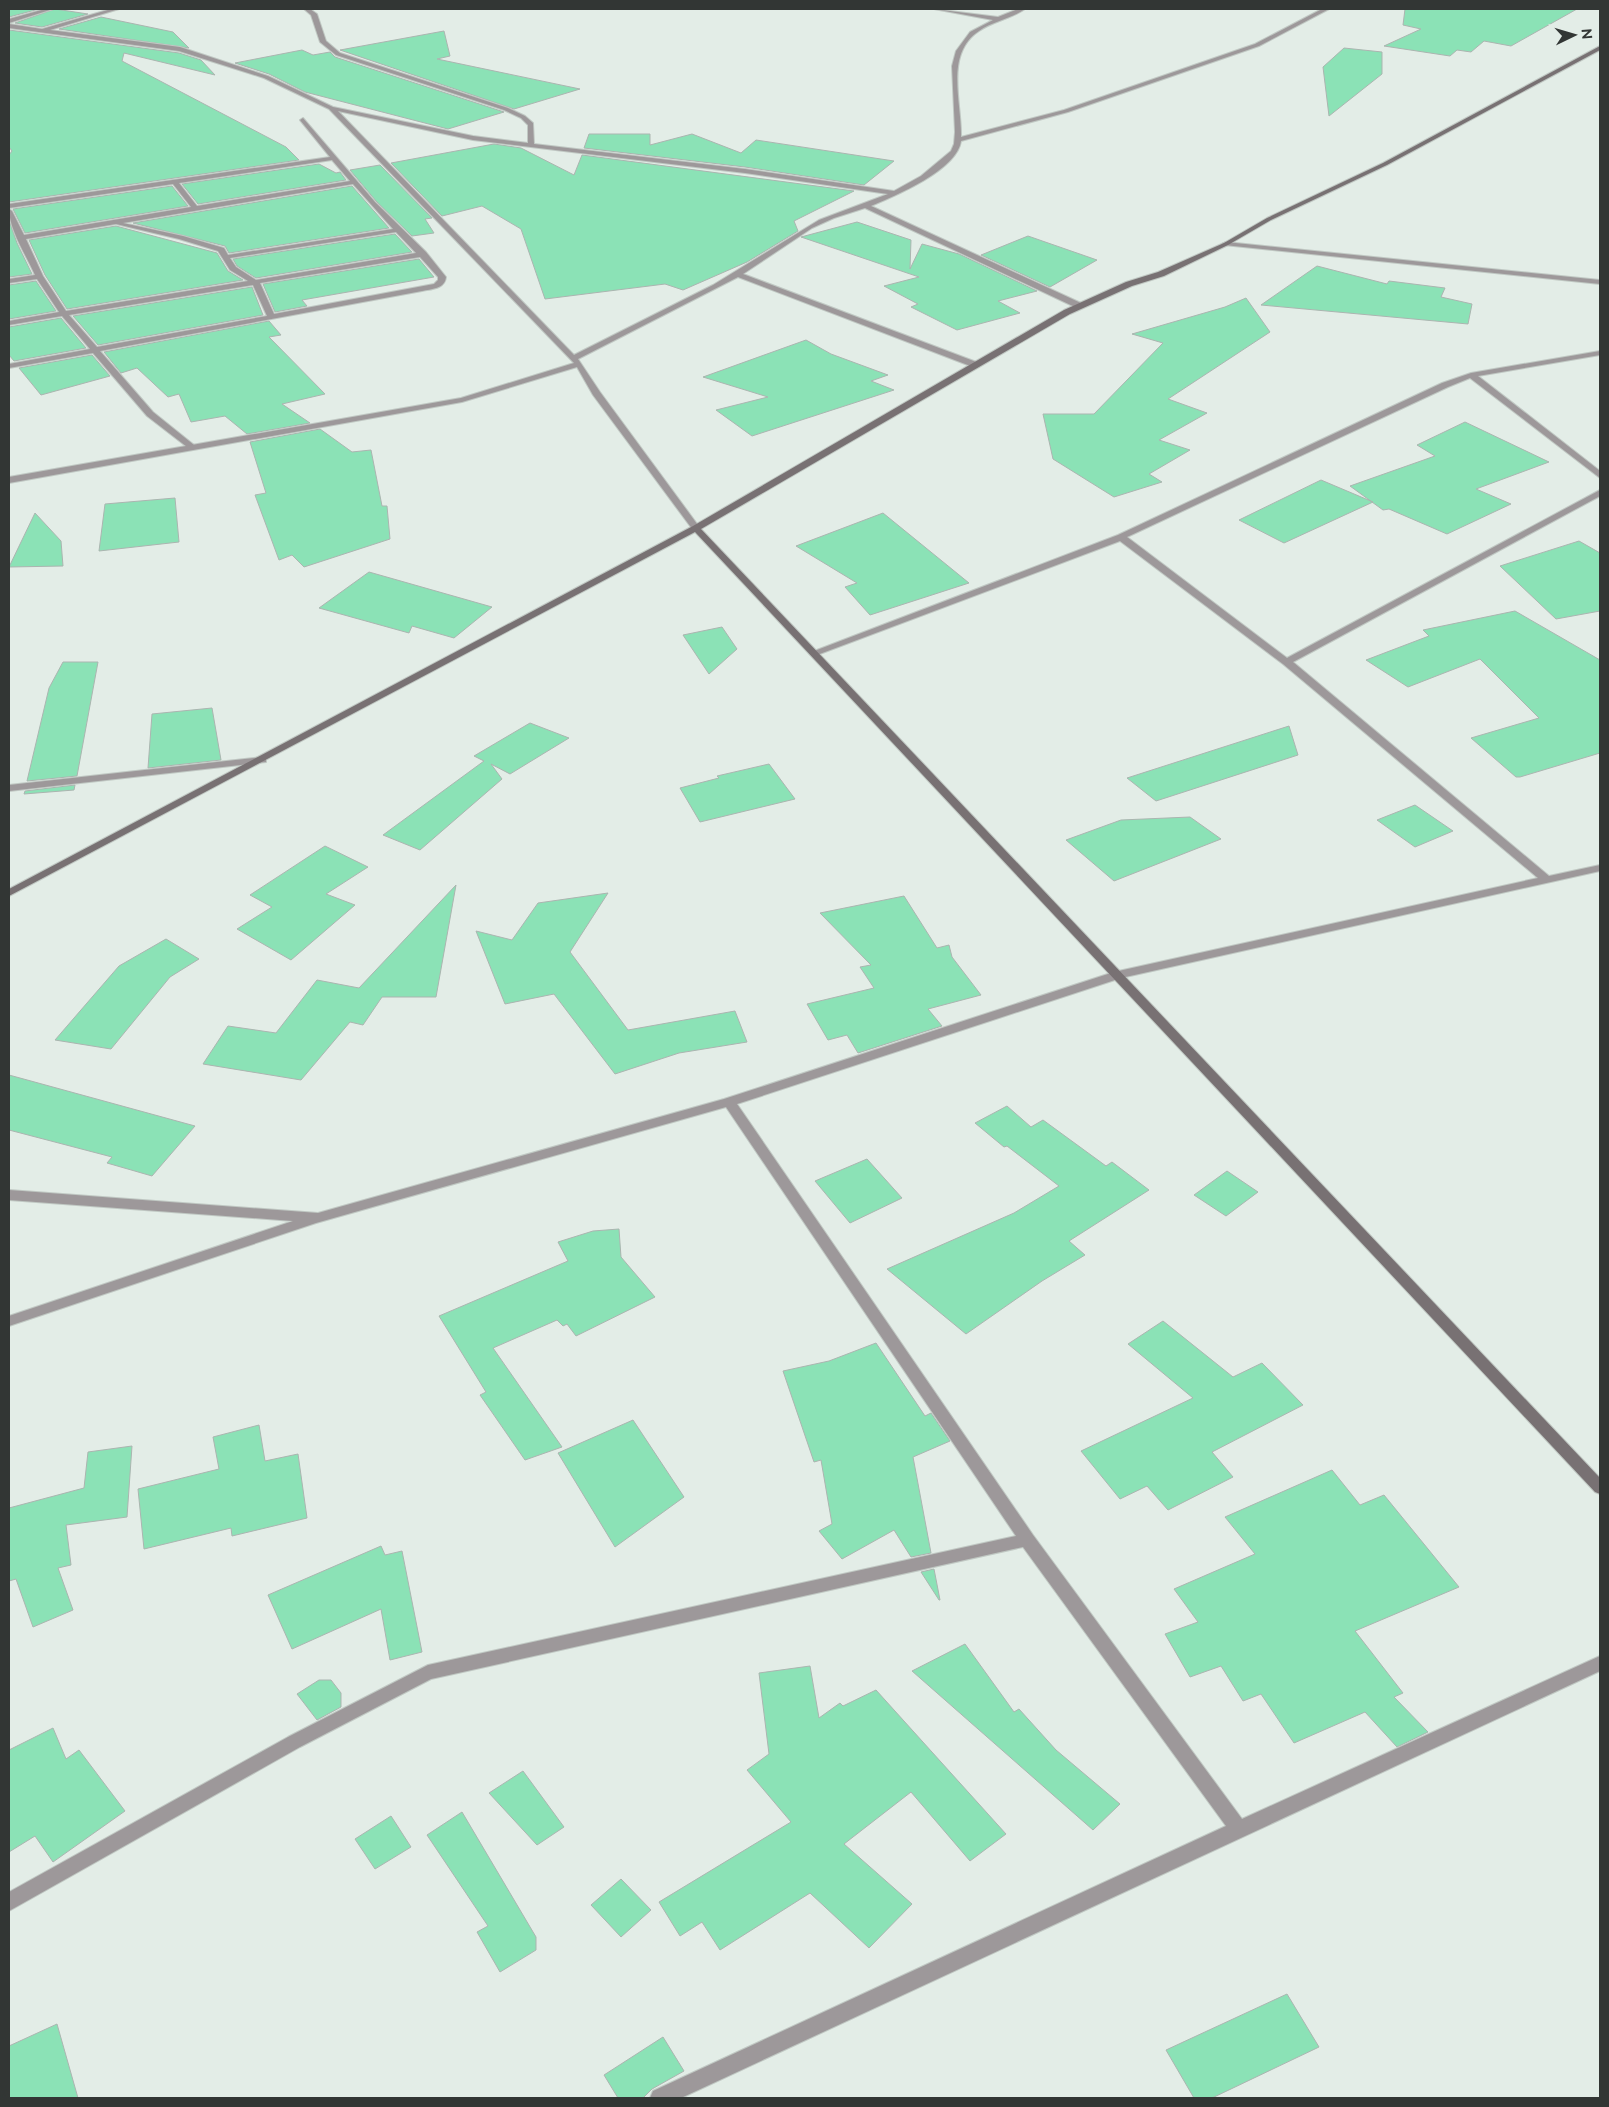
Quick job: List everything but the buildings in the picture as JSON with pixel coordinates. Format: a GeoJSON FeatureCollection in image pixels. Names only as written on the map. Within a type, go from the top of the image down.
{"type":"FeatureCollection","features":[{"type":"Feature","properties":{"kind":"main road"},"geometry":{"type":"LineString","coordinates":[[9,893],[696,528],[1080,306],[1129,284],[1161,274],[1226,244],[1270,218],[1385,164],[1471,119],[1600,48]]}},
{"type":"Feature","properties":{"kind":"main road"},"geometry":{"type":"LineString","coordinates":[[696,528],[1600,1488]]}},
{"type":"Feature","properties":{"kind":"street"},"geometry":{"type":"LineString","coordinates":[[9,21],[50,9]]}},
{"type":"Feature","properties":{"kind":"street"},"geometry":{"type":"LineString","coordinates":[[41,31],[116,9]]}},
{"type":"Feature","properties":{"kind":"street"},"geometry":{"type":"LineString","coordinates":[[308,9],[314,14],[323,42],[338,54],[506,109],[523,117],[531,124],[531,146]]}},
{"type":"Feature","properties":{"kind":"street"},"geometry":{"type":"LineString","coordinates":[[937,9],[999,19]]}},
{"type":"Feature","properties":{"kind":"street"},"geometry":{"type":"LineString","coordinates":[[9,480],[462,400],[576,361],[672,312],[738,275],[822,220],[866,206],[894,194],[934,171],[956,150],[958,140],[955,109],[956,52],[966,39],[980,27],[1022,9]]}},
{"type":"Feature","properties":{"kind":"street"},"geometry":{"type":"LineString","coordinates":[[958,140],[1066,112],[1258,45],[1326,9]]}},
{"type":"Feature","properties":{"kind":"street"},"geometry":{"type":"LineString","coordinates":[[9,26],[188,51],[266,77],[331,108],[472,138],[745,171],[894,194]]}},
{"type":"Feature","properties":{"kind":"street"},"geometry":{"type":"LineString","coordinates":[[331,108],[576,361],[596,393],[696,528]]}},
{"type":"Feature","properties":{"kind":"street"},"geometry":{"type":"LineString","coordinates":[[9,366],[436,286],[442,281],[442,277],[423,254],[397,230],[333,158],[303,120]]}},
{"type":"Feature","properties":{"kind":"street"},"geometry":{"type":"LineString","coordinates":[[9,206],[333,158]]}},
{"type":"Feature","properties":{"kind":"street"},"geometry":{"type":"LineString","coordinates":[[174,181],[196,209]]}},
{"type":"Feature","properties":{"kind":"street"},"geometry":{"type":"LineString","coordinates":[[20,238],[356,182]]}},
{"type":"Feature","properties":{"kind":"street"},"geometry":{"type":"LineString","coordinates":[[866,206],[1080,306]]}},
{"type":"Feature","properties":{"kind":"street"},"geometry":{"type":"LineString","coordinates":[[10,215],[39,276],[64,314],[150,414],[191,448]]}},
{"type":"Feature","properties":{"kind":"street"},"geometry":{"type":"LineString","coordinates":[[112,223],[181,237],[221,250],[234,268],[256,283],[271,317]]}},
{"type":"Feature","properties":{"kind":"street"},"geometry":{"type":"LineString","coordinates":[[226,257],[397,230]]}},
{"type":"Feature","properties":{"kind":"street"},"geometry":{"type":"LineString","coordinates":[[1226,244],[1600,282]]}},
{"type":"Feature","properties":{"kind":"street"},"geometry":{"type":"LineString","coordinates":[[9,323],[423,254]]}},
{"type":"Feature","properties":{"kind":"street"},"geometry":{"type":"LineString","coordinates":[[738,275],[976,365]]}},
{"type":"Feature","properties":{"kind":"street"},"geometry":{"type":"LineString","coordinates":[[9,281],[39,276]]}},
{"type":"Feature","properties":{"kind":"street"},"geometry":{"type":"LineString","coordinates":[[814,653],[1121,537],[1444,385],[1470,376],[1600,353]]}},
{"type":"Feature","properties":{"kind":"street"},"geometry":{"type":"LineString","coordinates":[[1470,376],[1600,475]]}},
{"type":"Feature","properties":{"kind":"street"},"geometry":{"type":"LineString","coordinates":[[1286,662],[1600,493]]}},
{"type":"Feature","properties":{"kind":"street"},"geometry":{"type":"LineString","coordinates":[[1121,537],[1286,662],[1546,880]]}},
{"type":"Feature","properties":{"kind":"street"},"geometry":{"type":"LineString","coordinates":[[9,788],[262,760]]}},
{"type":"Feature","properties":{"kind":"street"},"geometry":{"type":"LineString","coordinates":[[9,1321],[318,1218],[729,1102],[1118,976],[1600,868]]}},
{"type":"Feature","properties":{"kind":"street"},"geometry":{"type":"LineString","coordinates":[[729,1102],[1027,1540],[1239,1828]]}},
{"type":"Feature","properties":{"kind":"street"},"geometry":{"type":"LineString","coordinates":[[9,1195],[318,1218]]}},
{"type":"Feature","properties":{"kind":"street"},"geometry":{"type":"LineString","coordinates":[[9,1902],[294,1742],[428,1672],[1027,1540]]}},
{"type":"Feature","properties":{"kind":"street"},"geometry":{"type":"LineString","coordinates":[[660,2098],[1239,1828],[1600,1664]]}}]}
